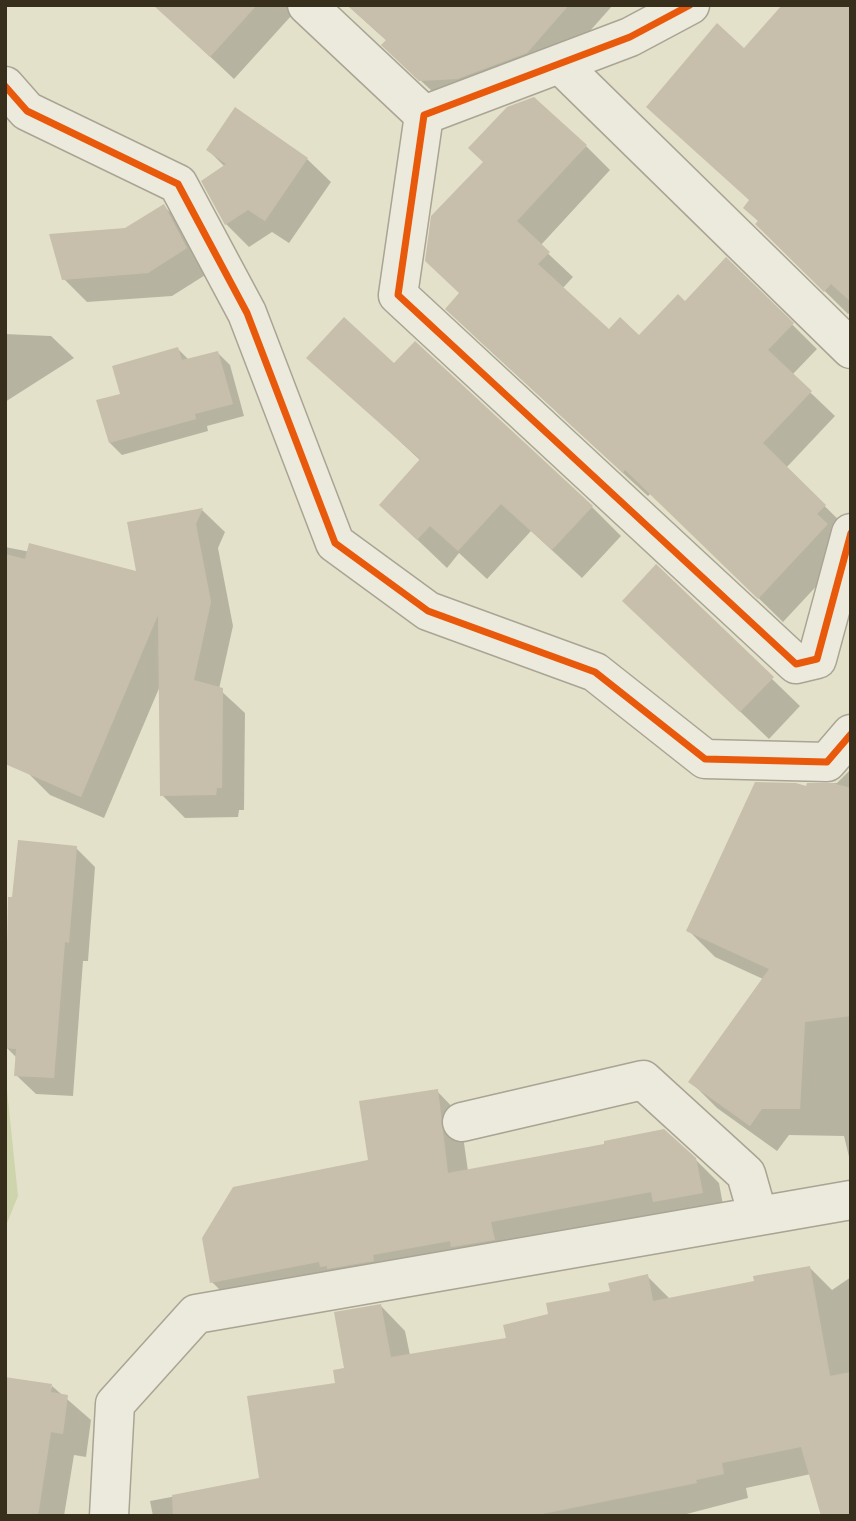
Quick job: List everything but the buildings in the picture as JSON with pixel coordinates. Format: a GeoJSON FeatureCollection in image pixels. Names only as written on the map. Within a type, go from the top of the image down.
{"type":"FeatureCollection","features":[{"type":"Feature","properties":{"kind":"street"},"geometry":{"type":"LineString","coordinates":[[307,5],[424,115]]}},
{"type":"Feature","properties":{"kind":"street"},"geometry":{"type":"LineString","coordinates":[[424,115],[630,37],[690,5]]}},
{"type":"Feature","properties":{"kind":"street"},"geometry":{"type":"LineString","coordinates":[[560,64],[851,349]]}},
{"type":"Feature","properties":{"kind":"street"},"geometry":{"type":"LineString","coordinates":[[5,86],[27,111],[177,184],[247,313],[335,543],[428,611],[595,672],[705,759],[827,762],[851,734]]}},
{"type":"Feature","properties":{"kind":"street"},"geometry":{"type":"LineString","coordinates":[[424,115],[398,295],[796,664],[817,659],[851,533]]}},
{"type":"Feature","properties":{"kind":"street"},"geometry":{"type":"LineString","coordinates":[[462,1122],[643,1080],[747,1174],[758,1216]]}},
{"type":"Feature","properties":{"kind":"street"},"geometry":{"type":"LineString","coordinates":[[109,1516],[115,1404],[196,1314],[851,1200]]}},
{"type":"Feature","properties":{"kind":"green space"},"geometry":{"type":"Polygon","coordinates":[[[5,1071],[18,1196],[5,1228],[5,1071]]]}},
{"type":"Feature","properties":{"kind":"cycle path"},"geometry":{"type":"LineString","coordinates":[[690,5],[630,37],[424,115],[398,295],[796,664],[817,659],[851,533]]}},
{"type":"Feature","properties":{"kind":"cycle path"},"geometry":{"type":"LineString","coordinates":[[5,86],[27,111],[178,184],[247,313],[335,543],[428,611],[595,672],[705,759],[827,762],[851,734]]}}]}
